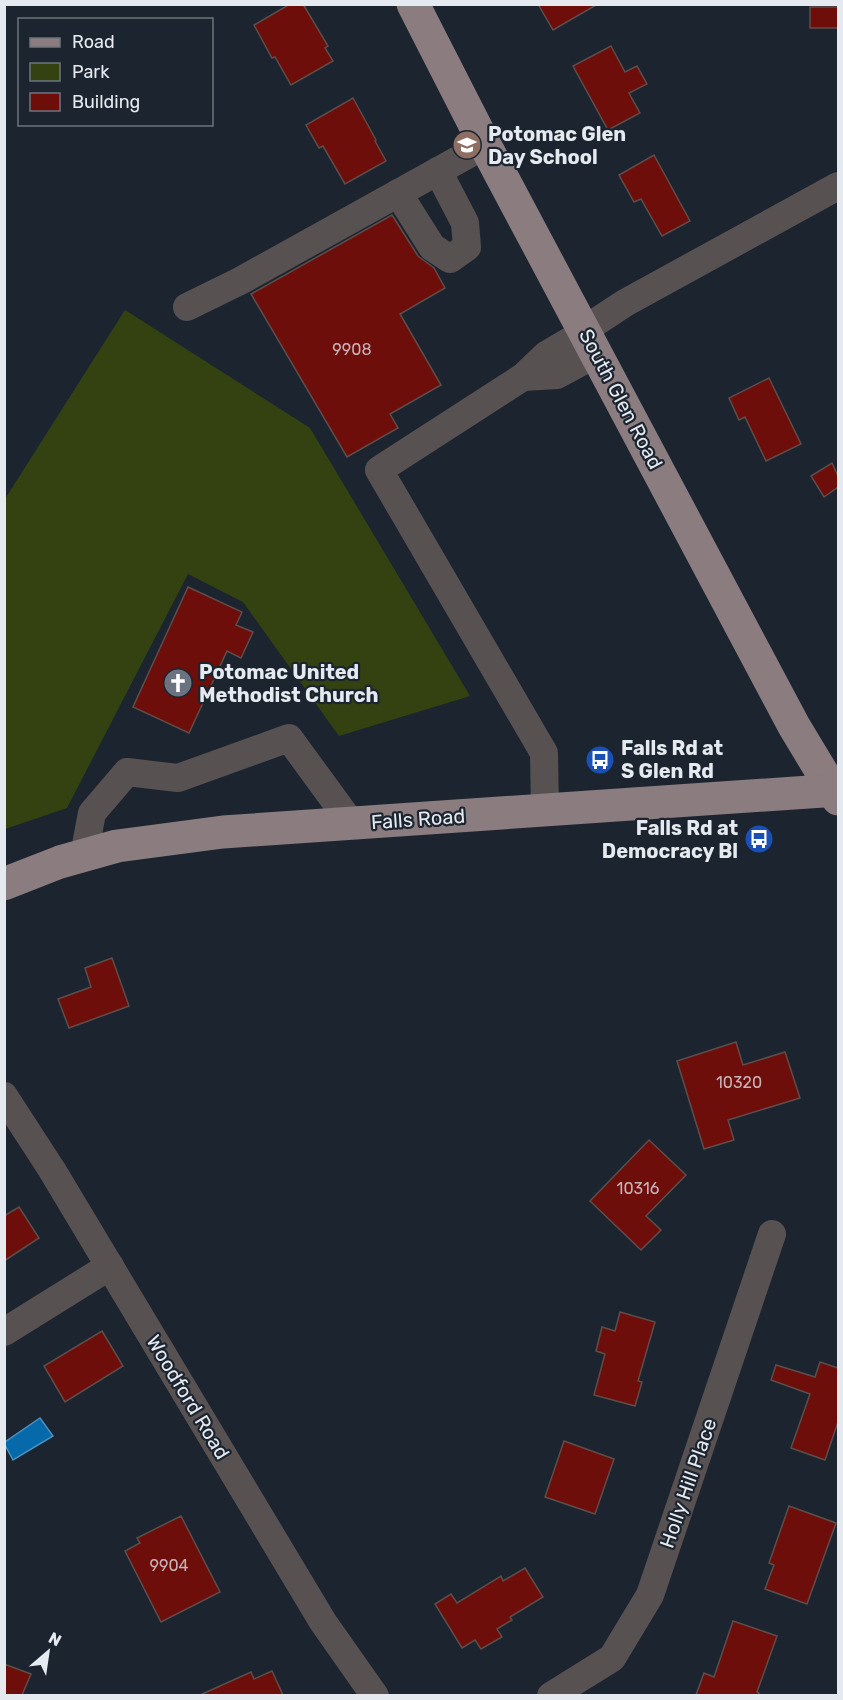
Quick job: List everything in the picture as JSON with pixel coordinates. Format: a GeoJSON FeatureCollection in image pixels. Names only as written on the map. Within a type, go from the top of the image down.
{"type":"FeatureCollection","features":[{"type":"Feature","properties":{"kind":"main road","name":"South Glen Road"},"geometry":{"type":"LineString","coordinates":[[413,4],[485,145],[795,726],[837,793]]}},
{"type":"Feature","properties":{"kind":"main road","name":"Falls Road"},"geometry":{"type":"LineString","coordinates":[[4,884],[60,862],[117,846],[223,832],[837,793]]}},
{"type":"Feature","properties":{"kind":"street"},"geometry":{"type":"LineString","coordinates":[[187,307],[240,281],[485,145]]}},
{"type":"Feature","properties":{"kind":"street"},"geometry":{"type":"LineString","coordinates":[[398,193],[432,247],[450,259],[467,247],[465,223],[438,171]]}},
{"type":"Feature","properties":{"kind":"street"},"geometry":{"type":"LineString","coordinates":[[545,810],[544,753],[379,470],[523,377],[557,375],[588,339],[625,303],[838,186]]}},
{"type":"Feature","properties":{"kind":"street"},"geometry":{"type":"LineString","coordinates":[[84,855],[92,813],[127,772],[178,777],[289,738],[351,823]]}},
{"type":"Feature","properties":{"kind":"street","name":"Woodford Road"},"geometry":{"type":"LineString","coordinates":[[4,1096],[52,1170],[323,1622],[375,1695]]}},
{"type":"Feature","properties":{"kind":"street","name":"Holly Hill Place"},"geometry":{"type":"LineString","coordinates":[[551,1695],[612,1658],[650,1595],[772,1234]]}},
{"type":"Feature","properties":{"kind":"street"},"geometry":{"type":"LineString","coordinates":[[4,1332],[110,1266]]}},
{"type":"Feature","properties":{"kind":"green space"},"geometry":{"type":"Polygon","coordinates":[[[125,310],[310,428],[470,696],[339,736],[243,602],[188,574],[67,808],[5,829],[5,499],[125,310]]]}},
{"type":"Feature","properties":{"kind":"water"},"geometry":{"type":"Polygon","coordinates":[[[40,1418],[53,1436],[13,1460],[5,1442],[40,1418]]]}},
{"type":"Feature","properties":{"kind":"building"},"geometry":{"type":"Polygon","coordinates":[[[290,4],[303,4],[328,46],[325,48],[333,61],[291,85],[275,57],[272,58],[254,25],[290,4]]]}},
{"type":"Feature","properties":{"kind":"building"},"geometry":{"type":"Polygon","coordinates":[[[538,4],[598,4],[553,30],[538,4]]]}},
{"type":"Feature","properties":{"kind":"building"},"geometry":{"type":"Polygon","coordinates":[[[810,7],[838,7],[838,28],[810,28],[810,7]]]}},
{"type":"Feature","properties":{"kind":"building"},"geometry":{"type":"Polygon","coordinates":[[[611,46],[625,72],[637,66],[647,84],[629,93],[640,113],[608,130],[573,66],[611,46]]]}},
{"type":"Feature","properties":{"kind":"building"},"geometry":{"type":"Polygon","coordinates":[[[353,98],[386,161],[345,184],[323,146],[319,148],[306,125],[353,98]]]}},
{"type":"Feature","properties":{"kind":"building"},"geometry":{"type":"Polygon","coordinates":[[[654,155],[690,221],[662,236],[641,199],[634,202],[619,175],[654,155]]]}},
{"type":"Feature","properties":{"kind":"building"},"geometry":{"type":"Polygon","coordinates":[[[392,215],[418,256],[434,268],[445,288],[400,314],[441,385],[390,414],[398,428],[347,457],[251,294],[392,215]]]}},
{"type":"Feature","properties":{"kind":"building"},"geometry":{"type":"Polygon","coordinates":[[[769,378],[801,444],[766,461],[745,417],[739,420],[729,398],[769,378]]]}},
{"type":"Feature","properties":{"kind":"building"},"geometry":{"type":"Polygon","coordinates":[[[832,463],[838,476],[838,487],[824,497],[811,476],[832,463]]]}},
{"type":"Feature","properties":{"kind":"building","name":"Potomac United Methodist Church"},"geometry":{"type":"Polygon","coordinates":[[[188,587],[242,612],[236,625],[253,632],[241,658],[227,651],[189,733],[133,707],[188,587]]]}},
{"type":"Feature","properties":{"kind":"building"},"geometry":{"type":"Polygon","coordinates":[[[112,958],[129,1006],[69,1028],[58,999],[91,987],[85,968],[112,958]]]}},
{"type":"Feature","properties":{"kind":"building"},"geometry":{"type":"Polygon","coordinates":[[[736,1042],[743,1065],[785,1052],[800,1098],[728,1120],[734,1140],[704,1149],[677,1061],[736,1042]]]}},
{"type":"Feature","properties":{"kind":"building"},"geometry":{"type":"Polygon","coordinates":[[[649,1140],[686,1175],[646,1216],[661,1230],[641,1250],[590,1201],[649,1140]]]}},
{"type":"Feature","properties":{"kind":"building"},"geometry":{"type":"Polygon","coordinates":[[[19,1207],[39,1238],[4,1261],[4,1216],[19,1207]]]}},
{"type":"Feature","properties":{"kind":"building"},"geometry":{"type":"Polygon","coordinates":[[[620,1312],[655,1322],[638,1381],[642,1382],[635,1406],[594,1395],[605,1354],[596,1351],[602,1327],[615,1331],[620,1312]]]}},
{"type":"Feature","properties":{"kind":"building"},"geometry":{"type":"Polygon","coordinates":[[[102,1331],[123,1366],[65,1402],[44,1366],[102,1331]]]}},
{"type":"Feature","properties":{"kind":"building"},"geometry":{"type":"Polygon","coordinates":[[[820,1362],[838,1368],[838,1422],[825,1460],[791,1448],[810,1394],[771,1380],[776,1365],[815,1377],[820,1362]]]}},
{"type":"Feature","properties":{"kind":"building"},"geometry":{"type":"Polygon","coordinates":[[[564,1441],[614,1459],[595,1514],[545,1497],[564,1441]]]}},
{"type":"Feature","properties":{"kind":"building"},"geometry":{"type":"Polygon","coordinates":[[[789,1506],[836,1523],[807,1604],[765,1589],[774,1565],[769,1563],[789,1506]]]}},
{"type":"Feature","properties":{"kind":"building"},"geometry":{"type":"Polygon","coordinates":[[[181,1516],[220,1592],[161,1622],[125,1551],[140,1543],[137,1538],[181,1516]]]}},
{"type":"Feature","properties":{"kind":"building"},"geometry":{"type":"Polygon","coordinates":[[[525,1568],[543,1597],[510,1617],[512,1620],[497,1629],[502,1637],[481,1649],[475,1640],[462,1648],[435,1604],[451,1594],[457,1603],[501,1576],[503,1581],[525,1568]]]}},
{"type":"Feature","properties":{"kind":"building"},"geometry":{"type":"Polygon","coordinates":[[[733,1621],[777,1636],[757,1692],[758,1695],[696,1695],[704,1673],[714,1677],[733,1621]]]}},
{"type":"Feature","properties":{"kind":"building"},"geometry":{"type":"Polygon","coordinates":[[[4,1664],[31,1674],[22,1695],[4,1695],[4,1664]]]}},
{"type":"Feature","properties":{"kind":"building"},"geometry":{"type":"Polygon","coordinates":[[[272,1671],[283,1695],[200,1695],[251,1672],[254,1679],[272,1671]]]}},
{"type":"Feature","properties":{"kind":"place","name":"Potomac Glen Day School"},"geometry":{"type":"Point","coordinates":[467,145]}},
{"type":"Feature","properties":{"kind":"place","name":"Potomac United Methodist Church"},"geometry":{"type":"Point","coordinates":[178,683]}},
{"type":"Feature","properties":{"kind":"place","name":"Falls Rd at S Glen Rd"},"geometry":{"type":"Point","coordinates":[600,760]}},
{"type":"Feature","properties":{"kind":"place","name":"Falls Rd at Democracy Bl"},"geometry":{"type":"Point","coordinates":[759,839]}}]}
